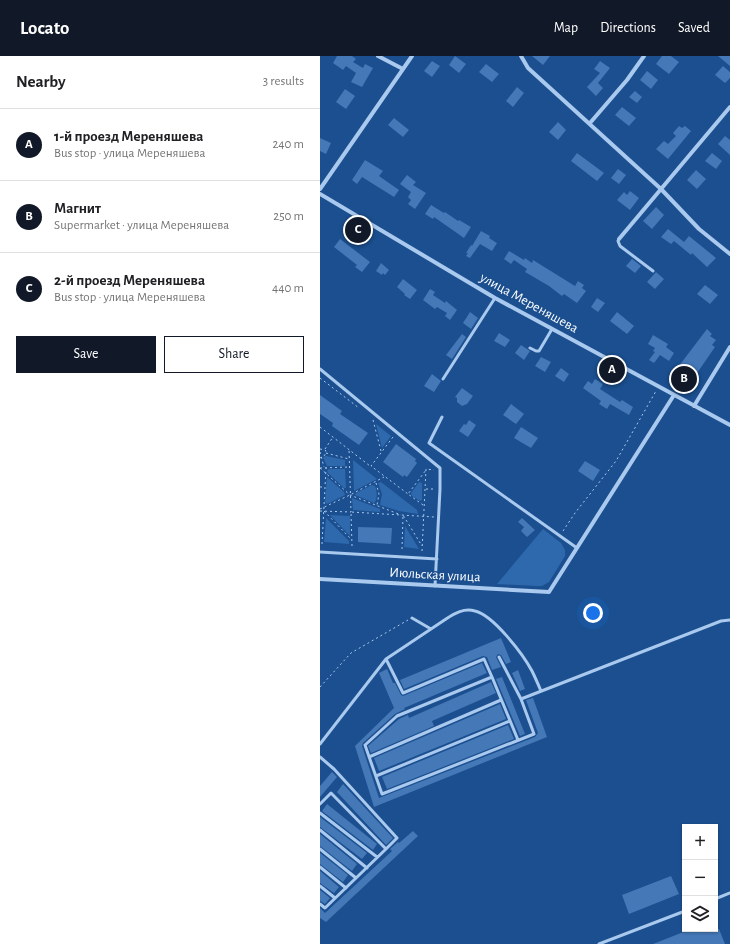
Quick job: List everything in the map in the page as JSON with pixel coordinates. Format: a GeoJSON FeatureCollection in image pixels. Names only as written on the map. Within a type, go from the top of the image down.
{"type":"FeatureCollection","features":[{"type":"Feature","properties":{"kind":"street"},"geometry":{"type":"LineString","coordinates":[[378,56],[403,69]]}},
{"type":"Feature","properties":{"kind":"street"},"geometry":{"type":"LineString","coordinates":[[320,190],[412,56]]}},
{"type":"Feature","properties":{"kind":"street"},"geometry":{"type":"LineString","coordinates":[[521,56],[528,68],[662,190],[699,229],[730,254]]}},
{"type":"Feature","properties":{"kind":"street"},"geometry":{"type":"LineString","coordinates":[[590,123],[627,80],[644,56]]}},
{"type":"Feature","properties":{"kind":"street"},"geometry":{"type":"LineString","coordinates":[[619,239],[662,190],[730,107]]}},
{"type":"Feature","properties":{"kind":"street","name":"улица Мереняшева"},"geometry":{"type":"LineString","coordinates":[[320,194],[496,298],[730,425]]}},
{"type":"Feature","properties":{"kind":"street"},"geometry":{"type":"LineString","coordinates":[[694,406],[730,347]]}},
{"type":"Feature","properties":{"kind":"street"},"geometry":{"type":"LineString","coordinates":[[577,548],[674,395]]}},
{"type":"Feature","properties":{"kind":"street","name":"Июльская улица"},"geometry":{"type":"LineString","coordinates":[[320,579],[549,592],[577,548]]}},
{"type":"Feature","properties":{"kind":"lane"},"geometry":{"type":"LineString","coordinates":[[619,239],[620,246],[653,271]]}},
{"type":"Feature","properties":{"kind":"lane"},"geometry":{"type":"LineString","coordinates":[[443,379],[496,298]]}},
{"type":"Feature","properties":{"kind":"lane"},"geometry":{"type":"LineString","coordinates":[[530,348],[539,351],[552,329]]}},
{"type":"Feature","properties":{"kind":"lane"},"geometry":{"type":"LineString","coordinates":[[320,369],[440,467],[435,586]]}},
{"type":"Feature","properties":{"kind":"lane"},"geometry":{"type":"LineString","coordinates":[[442,417],[429,443],[577,548]]}},
{"type":"Feature","properties":{"kind":"lane"},"geometry":{"type":"LineString","coordinates":[[320,552],[437,559]]}},
{"type":"Feature","properties":{"kind":"lane"},"geometry":{"type":"LineString","coordinates":[[320,744],[386,659],[456,613],[473,610],[482,613],[504,633],[532,670],[541,691]]}},
{"type":"Feature","properties":{"kind":"lane"},"geometry":{"type":"LineString","coordinates":[[412,618],[431,629]]}},
{"type":"Feature","properties":{"kind":"lane"},"geometry":{"type":"LineString","coordinates":[[521,698],[722,621],[730,620]]}},
{"type":"Feature","properties":{"kind":"lane"},"geometry":{"type":"LineString","coordinates":[[492,677],[397,716],[365,745],[382,794],[534,734],[521,698],[499,657]]}},
{"type":"Feature","properties":{"kind":"lane"},"geometry":{"type":"LineString","coordinates":[[386,659],[402,693],[484,659],[518,740]]}},
{"type":"Feature","properties":{"kind":"lane"},"geometry":{"type":"LineString","coordinates":[[369,757],[501,700]]}},
{"type":"Feature","properties":{"kind":"lane"},"geometry":{"type":"LineString","coordinates":[[376,776],[510,720]]}},
{"type":"Feature","properties":{"kind":"lane"},"geometry":{"type":"LineString","coordinates":[[320,757],[334,769],[397,838],[325,908],[320,904]]}},
{"type":"Feature","properties":{"kind":"lane"},"geometry":{"type":"LineString","coordinates":[[320,804],[331,793],[386,849]]}},
{"type":"Feature","properties":{"kind":"lane"},"geometry":{"type":"LineString","coordinates":[[320,813],[377,858]]}},
{"type":"Feature","properties":{"kind":"lane"},"geometry":{"type":"LineString","coordinates":[[320,830],[367,868]]}},
{"type":"Feature","properties":{"kind":"lane"},"geometry":{"type":"LineString","coordinates":[[320,849],[356,878]]}},
{"type":"Feature","properties":{"kind":"lane"},"geometry":{"type":"LineString","coordinates":[[320,867],[346,888]]}},
{"type":"Feature","properties":{"kind":"lane"},"geometry":{"type":"LineString","coordinates":[[320,886],[335,898]]}},
{"type":"Feature","properties":{"kind":"lane"},"geometry":{"type":"LineString","coordinates":[[718,898],[730,893]]}},
{"type":"Feature","properties":{"kind":"lane"},"geometry":{"type":"LineString","coordinates":[[599,944],[682,912]]}},
{"type":"Feature","properties":{"kind":"path"},"geometry":{"type":"LineString","coordinates":[[320,378],[361,410]]}},
{"type":"Feature","properties":{"kind":"path"},"geometry":{"type":"LineString","coordinates":[[559,536],[616,461],[658,386]]}},
{"type":"Feature","properties":{"kind":"path"},"geometry":{"type":"LineString","coordinates":[[378,423],[373,419],[382,452]]}},
{"type":"Feature","properties":{"kind":"path"},"geometry":{"type":"LineString","coordinates":[[320,427],[424,506]]}},
{"type":"Feature","properties":{"kind":"path"},"geometry":{"type":"LineString","coordinates":[[371,466],[397,431]]}},
{"type":"Feature","properties":{"kind":"path"},"geometry":{"type":"LineString","coordinates":[[325,450],[334,437]]}},
{"type":"Feature","properties":{"kind":"path"},"geometry":{"type":"LineString","coordinates":[[320,448],[325,450],[326,453]]}},
{"type":"Feature","properties":{"kind":"path"},"geometry":{"type":"LineString","coordinates":[[349,449],[352,546]]}},
{"type":"Feature","properties":{"kind":"path"},"geometry":{"type":"LineString","coordinates":[[320,452],[326,473],[322,544]]}},
{"type":"Feature","properties":{"kind":"path"},"geometry":{"type":"LineString","coordinates":[[326,453],[349,459]]}},
{"type":"Feature","properties":{"kind":"path"},"geometry":{"type":"LineString","coordinates":[[321,457],[326,453]]}},
{"type":"Feature","properties":{"kind":"path"},"geometry":{"type":"LineString","coordinates":[[320,468],[350,467]]}},
{"type":"Feature","properties":{"kind":"path"},"geometry":{"type":"LineString","coordinates":[[320,468],[350,495],[403,516],[423,547]]}},
{"type":"Feature","properties":{"kind":"path"},"geometry":{"type":"LineString","coordinates":[[426,469],[441,470]]}},
{"type":"Feature","properties":{"kind":"path"},"geometry":{"type":"LineString","coordinates":[[422,550],[426,469]]}},
{"type":"Feature","properties":{"kind":"path"},"geometry":{"type":"LineString","coordinates":[[408,494],[426,469]]}},
{"type":"Feature","properties":{"kind":"path"},"geometry":{"type":"LineString","coordinates":[[320,510],[385,477]]}},
{"type":"Feature","properties":{"kind":"path"},"geometry":{"type":"LineString","coordinates":[[375,482],[379,494],[377,505]]}},
{"type":"Feature","properties":{"kind":"path"},"geometry":{"type":"LineString","coordinates":[[320,487],[325,487]]}},
{"type":"Feature","properties":{"kind":"path"},"geometry":{"type":"LineString","coordinates":[[425,489],[440,490]]}},
{"type":"Feature","properties":{"kind":"path"},"geometry":{"type":"LineString","coordinates":[[320,510],[439,517]]}},
{"type":"Feature","properties":{"kind":"path"},"geometry":{"type":"LineString","coordinates":[[324,511],[352,539]]}},
{"type":"Feature","properties":{"kind":"path"},"geometry":{"type":"LineString","coordinates":[[402,549],[403,516]]}},
{"type":"Feature","properties":{"kind":"path"},"geometry":{"type":"LineString","coordinates":[[320,688],[351,653],[412,618]]}},
{"type":"Feature","properties":{"kind":"shaded area"},"geometry":{"type":"Polygon","coordinates":[[[376,424],[391,436],[382,448],[376,424]]]}},
{"type":"Feature","properties":{"kind":"shaded area"},"geometry":{"type":"Polygon","coordinates":[[[326,456],[345,460],[345,466],[327,466],[323,457],[326,456]]]}},
{"type":"Feature","properties":{"kind":"shaded area"},"geometry":{"type":"Polygon","coordinates":[[[353,460],[377,479],[354,491],[353,460]]]}},
{"type":"Feature","properties":{"kind":"shaded area"},"geometry":{"type":"Polygon","coordinates":[[[329,469],[345,469],[346,488],[344,488],[328,473],[327,471],[329,469]]]}},
{"type":"Feature","properties":{"kind":"shaded area"},"geometry":{"type":"Polygon","coordinates":[[[327,477],[344,492],[345,495],[327,504],[325,502],[327,477]]]}},
{"type":"Feature","properties":{"kind":"shaded area"},"geometry":{"type":"Polygon","coordinates":[[[381,482],[417,510],[418,514],[399,511],[380,505],[382,494],[378,483],[381,482]]]}},
{"type":"Feature","properties":{"kind":"shaded area"},"geometry":{"type":"Polygon","coordinates":[[[419,482],[422,483],[422,500],[420,501],[412,496],[411,493],[419,482]]]}},
{"type":"Feature","properties":{"kind":"shaded area"},"geometry":{"type":"Polygon","coordinates":[[[372,485],[375,486],[377,493],[374,503],[355,495],[356,493],[372,485]]]}},
{"type":"Feature","properties":{"kind":"shaded area"},"geometry":{"type":"Polygon","coordinates":[[[352,498],[380,509],[380,512],[353,510],[352,498]]]}},
{"type":"Feature","properties":{"kind":"shaded area"},"geometry":{"type":"Polygon","coordinates":[[[330,515],[350,516],[350,536],[330,515]]]}},
{"type":"Feature","properties":{"kind":"shaded area"},"geometry":{"type":"Polygon","coordinates":[[[326,518],[349,541],[349,544],[324,542],[326,518]]]}},
{"type":"Feature","properties":{"kind":"shaded area"},"geometry":{"type":"Polygon","coordinates":[[[405,526],[419,549],[404,547],[405,526]]]}},
{"type":"Feature","properties":{"kind":"shaded area"},"geometry":{"type":"Polygon","coordinates":[[[543,529],[561,543],[565,550],[565,556],[549,582],[542,586],[497,584],[543,529]]]}},
{"type":"Feature","properties":{"kind":"building"},"geometry":{"type":"Polygon","coordinates":[[[337,56],[352,56],[356,59],[353,62],[363,68],[365,64],[373,68],[362,87],[351,82],[356,73],[346,66],[343,70],[333,63],[337,56]]]}},
{"type":"Feature","properties":{"kind":"building"},"geometry":{"type":"Polygon","coordinates":[[[455,56],[466,64],[459,73],[449,65],[455,56]]]}},
{"type":"Feature","properties":{"kind":"building"},"geometry":{"type":"Polygon","coordinates":[[[532,56],[550,56],[543,65],[532,56]]]}},
{"type":"Feature","properties":{"kind":"building"},"geometry":{"type":"Polygon","coordinates":[[[662,56],[671,56],[679,62],[669,74],[656,64],[662,56]]]}},
{"type":"Feature","properties":{"kind":"building"},"geometry":{"type":"Polygon","coordinates":[[[718,56],[730,56],[730,66],[718,56]]]}},
{"type":"Feature","properties":{"kind":"building"},"geometry":{"type":"Polygon","coordinates":[[[432,61],[440,66],[432,77],[424,71],[432,61]]]}},
{"type":"Feature","properties":{"kind":"building"},"geometry":{"type":"Polygon","coordinates":[[[600,61],[610,68],[598,83],[603,88],[596,96],[587,87],[600,73],[594,69],[600,61]]]}},
{"type":"Feature","properties":{"kind":"building"},"geometry":{"type":"Polygon","coordinates":[[[486,64],[499,74],[492,82],[479,72],[486,64]]]}},
{"type":"Feature","properties":{"kind":"building"},"geometry":{"type":"Polygon","coordinates":[[[723,66],[730,72],[730,78],[725,83],[715,75],[723,66]]]}},
{"type":"Feature","properties":{"kind":"building"},"geometry":{"type":"Polygon","coordinates":[[[647,71],[658,80],[651,89],[640,80],[647,71]]]}},
{"type":"Feature","properties":{"kind":"building"},"geometry":{"type":"Polygon","coordinates":[[[517,87],[524,93],[513,107],[506,101],[517,87]]]}},
{"type":"Feature","properties":{"kind":"building"},"geometry":{"type":"Polygon","coordinates":[[[345,89],[355,96],[346,109],[336,102],[345,89]]]}},
{"type":"Feature","properties":{"kind":"building"},"geometry":{"type":"Polygon","coordinates":[[[635,91],[642,97],[637,103],[629,97],[635,91]]]}},
{"type":"Feature","properties":{"kind":"building"},"geometry":{"type":"Polygon","coordinates":[[[622,107],[636,118],[629,126],[615,115],[622,107]]]}},
{"type":"Feature","properties":{"kind":"building"},"geometry":{"type":"Polygon","coordinates":[[[394,118],[409,130],[403,137],[388,125],[394,118]]]}},
{"type":"Feature","properties":{"kind":"building"},"geometry":{"type":"Polygon","coordinates":[[[558,122],[566,130],[558,140],[549,132],[558,122]]]}},
{"type":"Feature","properties":{"kind":"building"},"geometry":{"type":"Polygon","coordinates":[[[679,126],[682,128],[685,126],[691,131],[668,159],[656,149],[664,141],[668,144],[676,136],[673,133],[679,126]]]}},
{"type":"Feature","properties":{"kind":"building"},"geometry":{"type":"Polygon","coordinates":[[[725,136],[730,140],[730,155],[718,144],[725,136]]]}},
{"type":"Feature","properties":{"kind":"building"},"geometry":{"type":"Polygon","coordinates":[[[320,138],[331,143],[326,154],[320,151],[320,138]]]}},
{"type":"Feature","properties":{"kind":"building"},"geometry":{"type":"Polygon","coordinates":[[[577,153],[604,173],[597,181],[571,161],[577,153]]]}},
{"type":"Feature","properties":{"kind":"building"},"geometry":{"type":"Polygon","coordinates":[[[712,153],[722,161],[716,169],[705,161],[712,153]]]}},
{"type":"Feature","properties":{"kind":"building"},"geometry":{"type":"Polygon","coordinates":[[[365,160],[383,171],[379,176],[399,190],[394,197],[362,177],[357,184],[352,180],[365,160]]]}},
{"type":"Feature","properties":{"kind":"building"},"geometry":{"type":"Polygon","coordinates":[[[618,169],[626,175],[619,184],[611,178],[618,169]]]}},
{"type":"Feature","properties":{"kind":"building"},"geometry":{"type":"Polygon","coordinates":[[[696,170],[706,179],[697,189],[687,180],[696,170]]]}},
{"type":"Feature","properties":{"kind":"building"},"geometry":{"type":"Polygon","coordinates":[[[407,175],[416,182],[413,185],[426,193],[415,209],[408,204],[411,200],[408,197],[411,192],[400,184],[407,175]]]}},
{"type":"Feature","properties":{"kind":"building"},"geometry":{"type":"Polygon","coordinates":[[[630,191],[639,198],[630,210],[617,200],[624,192],[627,195],[630,191]]]}},
{"type":"Feature","properties":{"kind":"building"},"geometry":{"type":"Polygon","coordinates":[[[431,205],[471,227],[464,238],[434,217],[433,219],[425,214],[431,205]]]}},
{"type":"Feature","properties":{"kind":"building"},"geometry":{"type":"Polygon","coordinates":[[[656,207],[664,215],[652,229],[643,221],[656,207]]]}},
{"type":"Feature","properties":{"kind":"building"},"geometry":{"type":"Polygon","coordinates":[[[668,229],[684,242],[689,236],[716,258],[707,267],[692,253],[691,255],[674,241],[671,244],[661,237],[668,229]]]}},
{"type":"Feature","properties":{"kind":"building"},"geometry":{"type":"Polygon","coordinates":[[[481,231],[490,236],[489,238],[497,243],[492,251],[480,244],[470,258],[466,256],[468,253],[466,253],[481,231]]]}},
{"type":"Feature","properties":{"kind":"building"},"geometry":{"type":"Polygon","coordinates":[[[340,239],[370,262],[362,272],[355,267],[357,265],[334,247],[340,239]]]}},
{"type":"Feature","properties":{"kind":"building"},"geometry":{"type":"Polygon","coordinates":[[[509,251],[532,263],[533,260],[575,286],[578,281],[584,285],[582,288],[586,291],[577,303],[564,294],[562,296],[549,286],[525,272],[527,269],[514,260],[511,264],[504,259],[509,251]]]}},
{"type":"Feature","properties":{"kind":"building"},"geometry":{"type":"Polygon","coordinates":[[[632,259],[641,266],[635,273],[626,266],[632,259]]]}},
{"type":"Feature","properties":{"kind":"building"},"geometry":{"type":"Polygon","coordinates":[[[381,263],[389,270],[385,275],[383,273],[382,275],[376,271],[381,263]]]}},
{"type":"Feature","properties":{"kind":"building"},"geometry":{"type":"Polygon","coordinates":[[[656,272],[664,279],[655,289],[647,282],[656,272]]]}},
{"type":"Feature","properties":{"kind":"building"},"geometry":{"type":"Polygon","coordinates":[[[403,279],[417,290],[410,299],[397,287],[403,279]]]}},
{"type":"Feature","properties":{"kind":"building"},"geometry":{"type":"Polygon","coordinates":[[[705,285],[718,295],[710,304],[697,294],[705,285]]]}},
{"type":"Feature","properties":{"kind":"building"},"geometry":{"type":"Polygon","coordinates":[[[430,289],[435,292],[433,295],[445,303],[446,301],[457,310],[450,320],[445,316],[447,313],[437,307],[435,309],[423,300],[430,289]]]}},
{"type":"Feature","properties":{"kind":"building"},"geometry":{"type":"Polygon","coordinates":[[[597,298],[605,303],[598,312],[591,307],[597,298]]]}},
{"type":"Feature","properties":{"kind":"building"},"geometry":{"type":"Polygon","coordinates":[[[470,312],[478,318],[471,329],[463,323],[470,312]]]}},
{"type":"Feature","properties":{"kind":"building"},"geometry":{"type":"Polygon","coordinates":[[[617,312],[634,326],[627,334],[610,321],[617,312]]]}},
{"type":"Feature","properties":{"kind":"building"},"geometry":{"type":"Polygon","coordinates":[[[707,329],[712,334],[710,336],[716,340],[712,345],[715,347],[693,379],[682,383],[672,375],[707,329]]]}},
{"type":"Feature","properties":{"kind":"building"},"geometry":{"type":"Polygon","coordinates":[[[499,333],[510,340],[505,347],[494,341],[499,333]]]}},
{"type":"Feature","properties":{"kind":"building"},"geometry":{"type":"Polygon","coordinates":[[[462,334],[466,337],[452,359],[446,355],[462,334]]]}},
{"type":"Feature","properties":{"kind":"building"},"geometry":{"type":"Polygon","coordinates":[[[653,335],[668,344],[666,347],[674,353],[669,361],[660,355],[654,363],[649,360],[655,352],[653,351],[655,348],[648,344],[653,335]]]}},
{"type":"Feature","properties":{"kind":"building"},"geometry":{"type":"Polygon","coordinates":[[[521,345],[530,351],[524,360],[515,353],[521,345]]]}},
{"type":"Feature","properties":{"kind":"building"},"geometry":{"type":"Polygon","coordinates":[[[541,357],[551,362],[545,372],[535,366],[541,357]]]}},
{"type":"Feature","properties":{"kind":"building"},"geometry":{"type":"Polygon","coordinates":[[[561,368],[569,374],[564,382],[555,376],[561,368]]]}},
{"type":"Feature","properties":{"kind":"building"},"geometry":{"type":"Polygon","coordinates":[[[432,374],[441,381],[434,392],[424,386],[432,374]]]}},
{"type":"Feature","properties":{"kind":"building"},"geometry":{"type":"Polygon","coordinates":[[[595,379],[603,384],[600,389],[620,402],[622,400],[633,407],[629,415],[610,404],[607,409],[599,404],[601,401],[583,388],[588,381],[592,384],[595,379]]]}},
{"type":"Feature","properties":{"kind":"building"},"geometry":{"type":"Polygon","coordinates":[[[462,388],[473,396],[467,404],[462,406],[457,402],[457,398],[455,397],[462,388]]]}},
{"type":"Feature","properties":{"kind":"building"},"geometry":{"type":"Polygon","coordinates":[[[320,395],[342,411],[340,414],[368,433],[359,445],[332,426],[333,423],[320,414],[320,395]]]}},
{"type":"Feature","properties":{"kind":"building"},"geometry":{"type":"Polygon","coordinates":[[[511,404],[524,414],[516,424],[503,415],[511,404]]]}},
{"type":"Feature","properties":{"kind":"building"},"geometry":{"type":"Polygon","coordinates":[[[469,420],[476,425],[468,437],[459,431],[469,420]]]}},
{"type":"Feature","properties":{"kind":"building"},"geometry":{"type":"Polygon","coordinates":[[[521,427],[538,438],[531,448],[514,438],[521,427]]]}},
{"type":"Feature","properties":{"kind":"building"},"geometry":{"type":"Polygon","coordinates":[[[396,444],[416,459],[415,461],[417,463],[407,477],[404,475],[403,477],[383,462],[396,444]]]}},
{"type":"Feature","properties":{"kind":"building"},"geometry":{"type":"Polygon","coordinates":[[[585,461],[600,470],[593,481],[578,471],[585,461]]]}},
{"type":"Feature","properties":{"kind":"building"},"geometry":{"type":"Polygon","coordinates":[[[522,518],[535,530],[527,537],[521,531],[524,527],[518,522],[522,518]]]}},
{"type":"Feature","properties":{"kind":"building"},"geometry":{"type":"Polygon","coordinates":[[[358,527],[392,528],[391,544],[358,542],[358,527]]]}},
{"type":"Feature","properties":{"kind":"building"},"geometry":{"type":"Polygon","coordinates":[[[501,638],[511,662],[506,664],[501,655],[498,654],[496,657],[501,667],[492,670],[487,657],[483,656],[404,689],[400,680],[501,638]]]}},
{"type":"Feature","properties":{"kind":"building"},"geometry":{"type":"Polygon","coordinates":[[[482,663],[487,673],[404,708],[405,709],[395,714],[363,743],[362,746],[379,798],[535,737],[538,733],[526,700],[533,698],[547,737],[374,807],[355,746],[394,708],[379,673],[387,669],[393,683],[395,683],[403,696],[482,663]]]}},
{"type":"Feature","properties":{"kind":"building"},"geometry":{"type":"Polygon","coordinates":[[[518,670],[525,689],[520,691],[512,673],[518,670]]]}},
{"type":"Feature","properties":{"kind":"building"},"geometry":{"type":"Polygon","coordinates":[[[502,677],[525,734],[520,736],[496,679],[502,677]]]}},
{"type":"Feature","properties":{"kind":"building"},"geometry":{"type":"Polygon","coordinates":[[[491,682],[496,693],[432,721],[434,726],[371,753],[368,746],[399,719],[408,715],[409,718],[491,682]]]}},
{"type":"Feature","properties":{"kind":"building"},"geometry":{"type":"Polygon","coordinates":[[[500,704],[506,719],[379,771],[374,758],[500,704]]]}},
{"type":"Feature","properties":{"kind":"building"},"geometry":{"type":"Polygon","coordinates":[[[508,725],[514,739],[387,789],[382,777],[508,725]]]}},
{"type":"Feature","properties":{"kind":"building"},"geometry":{"type":"Polygon","coordinates":[[[332,772],[337,777],[320,797],[320,786],[332,772]]]}},
{"type":"Feature","properties":{"kind":"building"},"geometry":{"type":"Polygon","coordinates":[[[343,784],[393,838],[386,845],[337,792],[343,784]]]}},
{"type":"Feature","properties":{"kind":"building"},"geometry":{"type":"Polygon","coordinates":[[[327,804],[377,844],[373,850],[322,811],[327,804]]]}},
{"type":"Feature","properties":{"kind":"building"},"geometry":{"type":"Polygon","coordinates":[[[320,817],[367,853],[362,859],[320,827],[320,817]]]}},
{"type":"Feature","properties":{"kind":"building"},"geometry":{"type":"Polygon","coordinates":[[[413,831],[418,836],[326,922],[320,918],[320,908],[325,913],[392,851],[390,849],[413,831]]]}},
{"type":"Feature","properties":{"kind":"building"},"geometry":{"type":"Polygon","coordinates":[[[320,834],[357,864],[352,871],[320,846],[320,834]]]}},
{"type":"Feature","properties":{"kind":"building"},"geometry":{"type":"Polygon","coordinates":[[[320,853],[348,875],[343,882],[320,864],[320,853]]]}},
{"type":"Feature","properties":{"kind":"building"},"geometry":{"type":"Polygon","coordinates":[[[320,871],[339,887],[334,893],[320,883],[320,871]]]}},
{"type":"Feature","properties":{"kind":"building"},"geometry":{"type":"Polygon","coordinates":[[[671,876],[679,894],[629,914],[622,895],[671,876]]]}},
{"type":"Feature","properties":{"kind":"building"},"geometry":{"type":"Polygon","coordinates":[[[320,890],[330,898],[325,904],[320,901],[320,890]]]}},
{"type":"Feature","properties":{"kind":"building"},"geometry":{"type":"Polygon","coordinates":[[[719,929],[725,944],[653,944],[683,932],[718,932],[719,929]]]}},
{"type":"Feature","properties":{"kind":"place","name":"2-й проезд Мереняшева"},"geometry":{"type":"Point","coordinates":[358,230]}},
{"type":"Feature","properties":{"kind":"place","name":"1-й проезд Мереняшева"},"geometry":{"type":"Point","coordinates":[612,370]}},
{"type":"Feature","properties":{"kind":"place","name":"Магнит"},"geometry":{"type":"Point","coordinates":[684,379]}}]}
